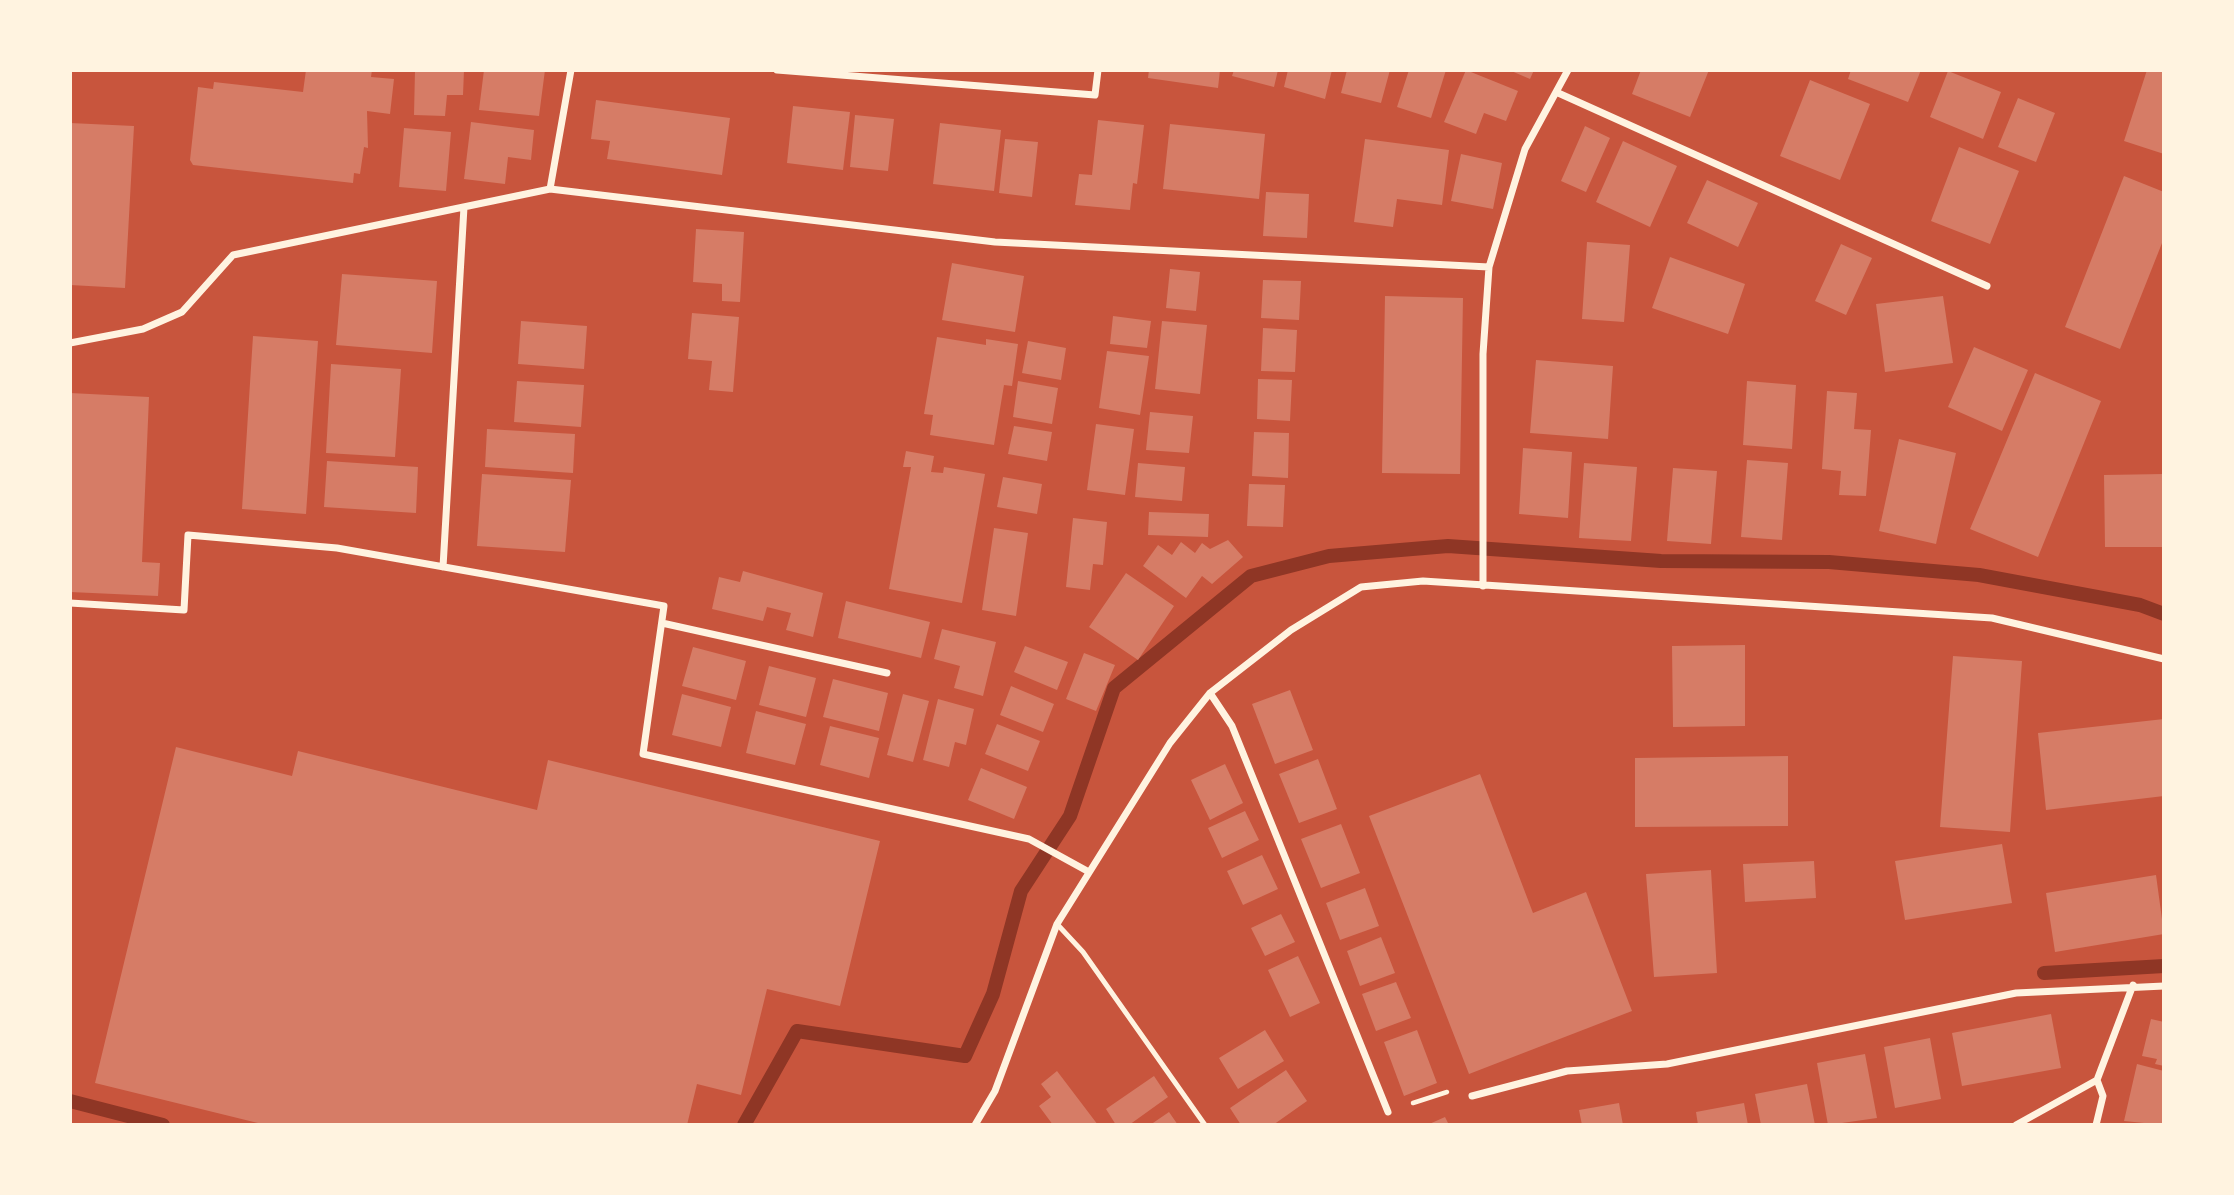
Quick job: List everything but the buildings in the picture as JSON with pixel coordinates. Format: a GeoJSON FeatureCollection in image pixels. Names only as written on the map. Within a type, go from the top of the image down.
{"type":"FeatureCollection","features":[{"type":"Feature","properties":{"kind":"street"},"geometry":{"type":"LineString","coordinates":[[550,189],[571,70]]}},
{"type":"Feature","properties":{"kind":"street"},"geometry":{"type":"LineString","coordinates":[[777,70],[1095,94],[1098,70]]}},
{"type":"Feature","properties":{"kind":"street"},"geometry":{"type":"LineString","coordinates":[[1483,586],[1483,354],[1489,267],[1525,149],[1568,70]]}},
{"type":"Feature","properties":{"kind":"street"},"geometry":{"type":"LineString","coordinates":[[1556,92],[1987,286]]}},
{"type":"Feature","properties":{"kind":"street"},"geometry":{"type":"LineString","coordinates":[[70,343],[143,330],[182,312],[233,256],[550,189],[995,242],[1489,267]]}},
{"type":"Feature","properties":{"kind":"street"},"geometry":{"type":"LineString","coordinates":[[443,567],[464,207]]}},
{"type":"Feature","properties":{"kind":"street"},"geometry":{"type":"LineString","coordinates":[[70,603],[184,610],[188,535],[337,548],[664,606],[643,754],[1029,839],[1089,872]]}},
{"type":"Feature","properties":{"kind":"street"},"geometry":{"type":"LineString","coordinates":[[975,1125],[995,1091],[1057,925],[1170,743],[1210,693],[1291,630],[1361,587],[1423,581],[1992,618],[2164,659]]}},
{"type":"Feature","properties":{"kind":"street"},"geometry":{"type":"LineString","coordinates":[[662,623],[887,673]]}},
{"type":"Feature","properties":{"kind":"street"},"geometry":{"type":"LineString","coordinates":[[1210,693],[1232,726],[1388,1112]]}},
{"type":"Feature","properties":{"kind":"street"},"geometry":{"type":"LineString","coordinates":[[1472,1096],[1567,1071],[1667,1064],[2016,993],[2133,985],[2164,986]]}},
{"type":"Feature","properties":{"kind":"street"},"geometry":{"type":"LineString","coordinates":[[2016,1125],[2097,1080],[2133,985]]}},
{"type":"Feature","properties":{"kind":"street"},"geometry":{"type":"LineString","coordinates":[[2096,1125],[2103,1096],[2097,1080]]}},
{"type":"Feature","properties":{"kind":"lane"},"geometry":{"type":"LineString","coordinates":[[1057,925],[1083,952],[1205,1125]]}},
{"type":"Feature","properties":{"kind":"path"},"geometry":{"type":"LineString","coordinates":[[1388,1112],[1444,1092],[1472,1096]]}},
{"type":"Feature","properties":{"kind":"waterway"},"geometry":{"type":"LineString","coordinates":[[744,1125],[797,1031],[965,1056],[993,994],[1021,891],[1070,816],[1114,688],[1251,576],[1329,556],[1448,546],[1661,561],[1829,562],[1979,575],[2140,605],[2164,614]]}},
{"type":"Feature","properties":{"kind":"waterway"},"geometry":{"type":"LineString","coordinates":[[2044,973],[2164,966]]}},
{"type":"Feature","properties":{"kind":"waterway"},"geometry":{"type":"LineString","coordinates":[[70,1101],[163,1125]]}}]}
